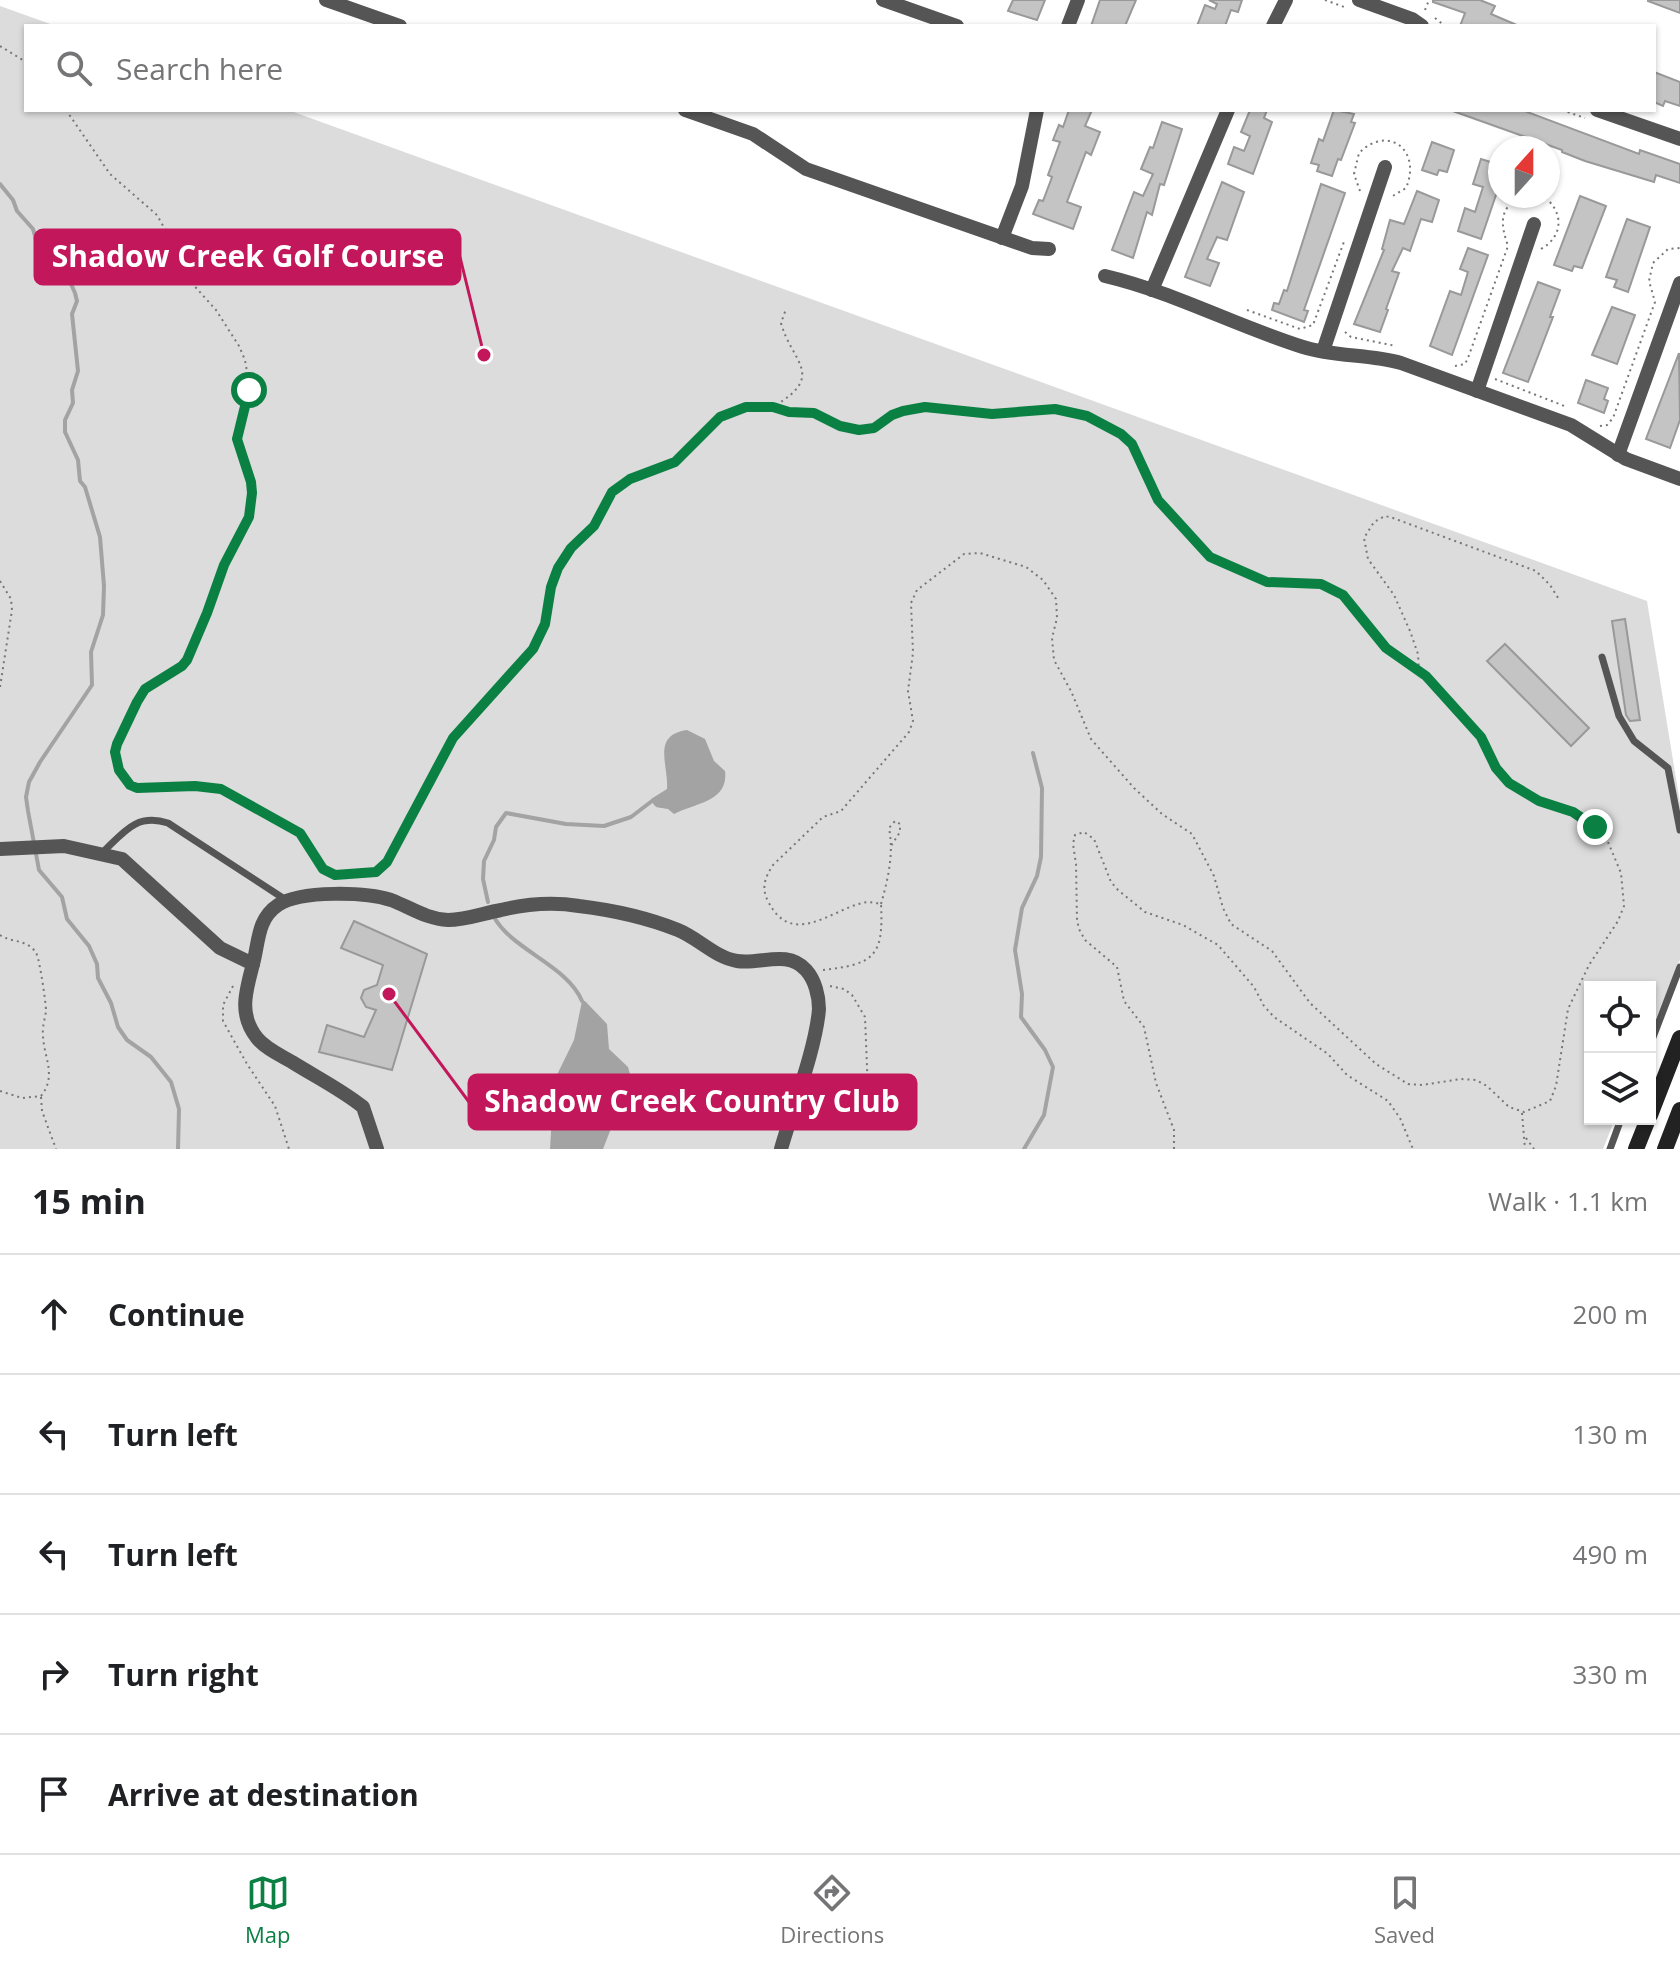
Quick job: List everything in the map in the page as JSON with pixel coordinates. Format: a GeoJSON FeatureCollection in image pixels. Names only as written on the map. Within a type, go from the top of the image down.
{"type":"FeatureCollection","features":[{"type":"Feature","properties":{"kind":"street"},"geometry":{"type":"LineString","coordinates":[[326,0],[356,5],[396,24]]}},
{"type":"Feature","properties":{"kind":"street"},"geometry":{"type":"LineString","coordinates":[[883,0],[951,24]]}},
{"type":"Feature","properties":{"kind":"street"},"geometry":{"type":"LineString","coordinates":[[1069,24],[1078,0]]}},
{"type":"Feature","properties":{"kind":"street"},"geometry":{"type":"LineString","coordinates":[[1274,24],[1286,0]]}},
{"type":"Feature","properties":{"kind":"street"},"geometry":{"type":"LineString","coordinates":[[1359,0],[1412,19],[1424,18]]}},
{"type":"Feature","properties":{"kind":"street"},"geometry":{"type":"LineString","coordinates":[[691,112],[753,134],[806,169],[1032,248],[1049,249]]}},
{"type":"Feature","properties":{"kind":"street"},"geometry":{"type":"LineString","coordinates":[[1002,238],[1022,186],[1037,112]]}},
{"type":"Feature","properties":{"kind":"street"},"geometry":{"type":"LineString","coordinates":[[1152,290],[1227,112]]}},
{"type":"Feature","properties":{"kind":"street"},"geometry":{"type":"LineString","coordinates":[[1603,112],[1680,139]]}},
{"type":"Feature","properties":{"kind":"street"},"geometry":{"type":"LineString","coordinates":[[1323,351],[1385,167]]}},
{"type":"Feature","properties":{"kind":"street"},"geometry":{"type":"LineString","coordinates":[[1477,391],[1534,224]]}},
{"type":"Feature","properties":{"kind":"street"},"geometry":{"type":"LineString","coordinates":[[1105,276],[1152,290],[1305,348],[1378,357],[1477,391],[1571,425],[1618,455],[1680,479]]}},
{"type":"Feature","properties":{"kind":"street"},"geometry":{"type":"LineString","coordinates":[[1618,455],[1680,283]]}},
{"type":"Feature","properties":{"kind":"street"},"geometry":{"type":"LineString","coordinates":[[6,849],[64,846],[122,859],[220,948],[251,971]]}},
{"type":"Feature","properties":{"kind":"street"},"geometry":{"type":"LineString","coordinates":[[377,1149],[363,1107],[258,1039],[248,1023],[244,1008],[259,931],[265,919],[288,901],[330,894],[372,897],[449,920],[532,906],[578,906],[655,922],[696,938],[719,954],[737,961],[787,959],[805,969],[816,985],[819,1008],[813,1041],[781,1149]]}},
{"type":"Feature","properties":{"kind":"street"},"geometry":{"type":"LineString","coordinates":[[1656,1099],[1680,1038]]}},
{"type":"Feature","properties":{"kind":"street"},"geometry":{"type":"LineString","coordinates":[[1665,1149],[1680,1110]]}},
{"type":"Feature","properties":{"kind":"street"},"geometry":{"type":"LineString","coordinates":[[1636,1149],[1646,1125]]}},
{"type":"Feature","properties":{"kind":"lane"},"geometry":{"type":"LineString","coordinates":[[1602,657],[1619,716],[1634,741],[1668,768],[1680,830]]}},
{"type":"Feature","properties":{"kind":"lane"},"geometry":{"type":"LineString","coordinates":[[100,854],[132,825],[151,818],[168,823],[288,901]]}},
{"type":"Feature","properties":{"kind":"lane"},"geometry":{"type":"LineString","coordinates":[[1656,1029],[1680,967]]}},
{"type":"Feature","properties":{"kind":"lane"},"geometry":{"type":"LineString","coordinates":[[1610,1149],[1619,1125]]}},
{"type":"Feature","properties":{"kind":"path"},"geometry":{"type":"LineString","coordinates":[[1424,18],[1429,0]]}},
{"type":"Feature","properties":{"kind":"path"},"geometry":{"type":"LineString","coordinates":[[0,46],[24,61]]}},
{"type":"Feature","properties":{"kind":"path"},"geometry":{"type":"LineString","coordinates":[[67,112],[110,174],[157,215],[189,280],[216,310],[239,346],[249,383],[249,397],[237,439],[251,482],[249,517],[224,565],[187,660],[145,689],[117,744],[115,752],[119,770],[130,785],[137,788],[195,786],[221,789],[300,833],[327,872],[335,875],[368,874],[382,868],[387,862],[453,738],[533,649],[545,624],[551,587],[558,568],[571,548],[594,526],[615,489],[630,479],[675,462],[701,433],[727,412],[746,407],[773,407],[789,412],[814,413],[840,426],[859,430],[874,428],[903,411],[925,407],[992,414],[1055,409],[1087,416],[1121,434],[1132,444],[1158,500],[1210,557],[1267,582],[1321,584],[1334,589],[1351,604],[1386,648],[1419,671],[1481,737],[1496,768],[1509,783],[1539,801],[1573,812],[1601,831],[1623,879],[1624,906],[1589,965],[1565,1018],[1554,1093],[1545,1105],[1522,1112],[1509,1107],[1476,1080],[1415,1085],[1400,1081],[1310,1003],[1267,946],[1231,924],[1214,876],[1192,834],[1162,814],[1134,788],[1091,739],[1054,660],[1052,638],[1057,618],[1052,590],[1033,571],[980,553],[964,554],[917,590],[911,603],[913,653],[908,691],[913,727],[841,811],[823,817],[815,824],[773,865],[764,882],[765,895],[773,910],[802,925],[862,903],[881,904]]}},
{"type":"Feature","properties":{"kind":"path"},"geometry":{"type":"LineString","coordinates":[[1360,199],[1354,174],[1359,153],[1377,142],[1391,142],[1408,156],[1411,177],[1406,188],[1385,203]]}},
{"type":"Feature","properties":{"kind":"path"},"geometry":{"type":"LineString","coordinates":[[1450,365],[1461,366],[1468,358],[1508,246],[1502,230],[1504,211],[1507,208]]}},
{"type":"Feature","properties":{"kind":"path"},"geometry":{"type":"LineString","coordinates":[[1538,251],[1555,238],[1558,230],[1557,212],[1554,208]]}},
{"type":"Feature","properties":{"kind":"path"},"geometry":{"type":"LineString","coordinates":[[1240,308],[1300,329],[1313,325],[1349,227]]}},
{"type":"Feature","properties":{"kind":"path"},"geometry":{"type":"LineString","coordinates":[[1596,424],[1602,426],[1611,421],[1624,390],[1655,302],[1649,281],[1653,263],[1668,249],[1680,248]]}},
{"type":"Feature","properties":{"kind":"path"},"geometry":{"type":"LineString","coordinates":[[773,407],[796,392],[803,378],[798,356],[788,342],[781,323],[786,309]]}},
{"type":"Feature","properties":{"kind":"path"},"geometry":{"type":"LineString","coordinates":[[1343,329],[1351,337],[1403,348]]}},
{"type":"Feature","properties":{"kind":"path"},"geometry":{"type":"LineString","coordinates":[[1493,374],[1497,381],[1575,411]]}},
{"type":"Feature","properties":{"kind":"path"},"geometry":{"type":"LineString","coordinates":[[1419,671],[1416,646],[1400,607],[1367,554],[1364,538],[1380,518],[1393,518],[1536,571],[1560,601]]}},
{"type":"Feature","properties":{"kind":"path"},"geometry":{"type":"LineString","coordinates":[[0,581],[11,599],[12,610],[0,687]]}},
{"type":"Feature","properties":{"kind":"path"},"geometry":{"type":"LineString","coordinates":[[819,973],[851,968],[868,959],[880,938],[883,922],[881,904],[891,846],[889,828],[895,821],[901,829],[891,846]]}},
{"type":"Feature","properties":{"kind":"path"},"geometry":{"type":"LineString","coordinates":[[1174,1149],[1174,1130],[1156,1083],[1144,1027],[1124,1001],[1117,967],[1085,940],[1077,920],[1073,844],[1079,832],[1094,839],[1111,882],[1118,890],[1145,912],[1179,923],[1218,945],[1254,987],[1274,1017],[1328,1054],[1347,1075],[1388,1101],[1405,1127],[1413,1149]]}},
{"type":"Feature","properties":{"kind":"path"},"geometry":{"type":"LineString","coordinates":[[0,935],[6,940],[21,941],[38,957],[46,1008],[43,1036],[50,1074],[41,1096],[42,1111],[56,1149]]}},
{"type":"Feature","properties":{"kind":"path"},"geometry":{"type":"LineString","coordinates":[[251,971],[240,975],[235,981],[223,1005],[223,1021],[253,1074],[273,1101],[289,1149]]}},
{"type":"Feature","properties":{"kind":"path"},"geometry":{"type":"LineString","coordinates":[[823,985],[844,989],[858,1002],[864,1013],[868,1031],[865,1052],[868,1092],[860,1103]]}},
{"type":"Feature","properties":{"kind":"path"},"geometry":{"type":"LineString","coordinates":[[0,1091],[22,1098],[41,1096]]}},
{"type":"Feature","properties":{"kind":"path"},"geometry":{"type":"LineString","coordinates":[[1522,1112],[1525,1149]]}},
{"type":"Feature","properties":{"kind":"path"},"geometry":{"type":"LineString","coordinates":[[1525,1137],[1534,1149]]}},
{"type":"Feature","properties":{"kind":"shaded area"},"geometry":{"type":"Polygon","coordinates":[[[0,6],[50,24],[24,24],[24,112],[294,112],[1647,601],[1680,803],[1680,960],[1656,1018],[1656,981],[1584,981],[1584,1125],[1613,1125],[1603,1149],[0,1149],[0,6]]]}},
{"type":"Feature","properties":{"kind":"shaded area"},"geometry":{"type":"Polygon","coordinates":[[[687,730],[705,739],[714,761],[725,771],[725,781],[716,795],[674,814],[656,806],[651,799],[667,789],[665,745],[676,733],[687,730]]]}},
{"type":"Feature","properties":{"kind":"shaded area"},"geometry":{"type":"Polygon","coordinates":[[[582,1001],[607,1024],[609,1049],[628,1067],[635,1091],[610,1131],[603,1149],[550,1149],[554,1081],[574,1040],[582,1001]]]}},
{"type":"Feature","properties":{"kind":"building"},"geometry":{"type":"Polygon","coordinates":[[[1013,0],[1045,0],[1037,20],[1008,11],[1013,0]]]}},
{"type":"Feature","properties":{"kind":"building"},"geometry":{"type":"Polygon","coordinates":[[[1100,0],[1136,0],[1126,24],[1092,24],[1100,0]]]}},
{"type":"Feature","properties":{"kind":"building"},"geometry":{"type":"Polygon","coordinates":[[[1209,0],[1242,0],[1238,12],[1231,10],[1226,24],[1198,24],[1205,5],[1215,9],[1217,4],[1209,0]]]}},
{"type":"Feature","properties":{"kind":"building"},"geometry":{"type":"Polygon","coordinates":[[[1480,0],[1495,6],[1491,14],[1514,24],[1461,24],[1465,13],[1433,2],[1480,0]]]}},
{"type":"Feature","properties":{"kind":"building"},"geometry":{"type":"Polygon","coordinates":[[[1680,0],[1680,13],[1648,1],[1680,0]]]}},
{"type":"Feature","properties":{"kind":"building"},"geometry":{"type":"Polygon","coordinates":[[[1656,73],[1680,82],[1680,106],[1665,101],[1663,106],[1656,103],[1656,73]]]}},
{"type":"Feature","properties":{"kind":"building"},"geometry":{"type":"Polygon","coordinates":[[[1068,112],[1091,112],[1085,126],[1100,132],[1091,155],[1086,152],[1067,202],[1081,207],[1073,229],[1033,214],[1039,200],[1043,201],[1052,177],[1048,175],[1060,142],[1053,140],[1059,125],[1063,127],[1068,112]]]}},
{"type":"Feature","properties":{"kind":"building"},"geometry":{"type":"Polygon","coordinates":[[[1249,112],[1266,112],[1264,118],[1272,122],[1253,174],[1228,164],[1234,147],[1244,151],[1250,136],[1241,132],[1249,112]]]}},
{"type":"Feature","properties":{"kind":"building"},"geometry":{"type":"Polygon","coordinates":[[[1333,112],[1354,114],[1351,122],[1355,123],[1332,176],[1317,171],[1319,165],[1311,163],[1319,139],[1323,141],[1333,112]]]}},
{"type":"Feature","properties":{"kind":"building"},"geometry":{"type":"Polygon","coordinates":[[[1456,112],[1527,112],[1639,154],[1640,150],[1680,164],[1680,183],[1656,175],[1654,182],[1562,152],[1560,136],[1523,136],[1456,112]]]}},
{"type":"Feature","properties":{"kind":"building"},"geometry":{"type":"Polygon","coordinates":[[[1162,122],[1182,129],[1164,185],[1160,184],[1152,215],[1147,212],[1133,258],[1112,250],[1134,192],[1143,196],[1153,174],[1141,169],[1162,122]]]}},
{"type":"Feature","properties":{"kind":"building"},"geometry":{"type":"Polygon","coordinates":[[[1432,142],[1454,150],[1447,172],[1439,170],[1437,175],[1422,170],[1432,142]]]}},
{"type":"Feature","properties":{"kind":"building"},"geometry":{"type":"Polygon","coordinates":[[[1481,159],[1488,161],[1488,208],[1492,208],[1481,239],[1458,231],[1465,208],[1475,212],[1483,187],[1473,184],[1481,159]]]}},
{"type":"Feature","properties":{"kind":"building"},"geometry":{"type":"Polygon","coordinates":[[[1222,182],[1244,192],[1227,240],[1217,237],[1207,259],[1219,263],[1210,286],[1185,277],[1222,182]]]}},
{"type":"Feature","properties":{"kind":"building"},"geometry":{"type":"Polygon","coordinates":[[[1321,184],[1345,193],[1304,310],[1308,311],[1304,322],[1272,310],[1274,303],[1279,304],[1284,290],[1287,291],[1321,184]]]}},
{"type":"Feature","properties":{"kind":"building"},"geometry":{"type":"Polygon","coordinates":[[[1417,191],[1439,200],[1432,222],[1421,219],[1410,251],[1403,248],[1392,271],[1399,273],[1380,332],[1354,324],[1384,250],[1390,220],[1404,224],[1417,191]]]}},
{"type":"Feature","properties":{"kind":"building"},"geometry":{"type":"Polygon","coordinates":[[[1580,196],[1606,206],[1582,268],[1574,266],[1572,271],[1554,265],[1580,196]]]}},
{"type":"Feature","properties":{"kind":"building"},"geometry":{"type":"Polygon","coordinates":[[[1627,219],[1650,227],[1628,292],[1614,287],[1617,280],[1606,277],[1627,219]]]}},
{"type":"Feature","properties":{"kind":"building"},"geometry":{"type":"Polygon","coordinates":[[[1468,248],[1488,255],[1452,355],[1430,346],[1450,291],[1461,295],[1468,272],[1460,269],[1468,248]]]}},
{"type":"Feature","properties":{"kind":"building"},"geometry":{"type":"Polygon","coordinates":[[[1538,282],[1560,290],[1528,382],[1503,373],[1538,282]]]}},
{"type":"Feature","properties":{"kind":"building"},"geometry":{"type":"Polygon","coordinates":[[[1612,307],[1635,315],[1617,364],[1592,355],[1612,307]]]}},
{"type":"Feature","properties":{"kind":"building"},"geometry":{"type":"Polygon","coordinates":[[[1679,353],[1680,420],[1670,448],[1646,439],[1679,353]]]}},
{"type":"Feature","properties":{"kind":"building"},"geometry":{"type":"Polygon","coordinates":[[[1586,380],[1608,388],[1604,413],[1578,403],[1586,380]]]}},
{"type":"Feature","properties":{"kind":"building"},"geometry":{"type":"Polygon","coordinates":[[[1625,619],[1640,720],[1630,721],[1626,715],[1612,621],[1625,619]]]}},
{"type":"Feature","properties":{"kind":"building"},"geometry":{"type":"Polygon","coordinates":[[[1505,644],[1589,728],[1571,746],[1487,661],[1505,644]]]}},
{"type":"Feature","properties":{"kind":"building"},"geometry":{"type":"Polygon","coordinates":[[[354,921],[427,954],[392,1070],[319,1052],[327,1025],[364,1037],[376,1010],[366,1007],[361,998],[364,990],[377,985],[383,965],[341,948],[354,921]]]}},
{"type":"Feature","properties":{"kind":"waterway"},"geometry":{"type":"LineString","coordinates":[[0,184],[33,229],[39,250],[71,284],[75,293],[77,301],[72,314],[78,371],[72,390],[73,403],[65,420],[65,432],[78,460],[80,481],[85,487],[100,537],[104,586],[103,615],[91,652],[92,685],[29,782],[26,797],[28,811],[39,870],[62,897],[67,919],[89,946],[118,1027],[127,1040],[151,1057],[171,1082],[179,1109],[178,1149]]}},
{"type":"Feature","properties":{"kind":"waterway"},"geometry":{"type":"LineString","coordinates":[[1024,1149],[1044,1115],[1053,1067],[1045,1050],[1021,1017],[1022,994],[1015,950],[1022,908],[1037,876],[1041,857],[1042,788],[1033,753]]}},
{"type":"Feature","properties":{"kind":"waterway"},"geometry":{"type":"LineString","coordinates":[[488,902],[483,879],[484,861],[494,840],[496,827],[506,813],[566,824],[604,826],[631,817],[652,801]]}},
{"type":"Feature","properties":{"kind":"waterway"},"geometry":{"type":"LineString","coordinates":[[494,917],[513,939],[564,977],[582,1001]]}},
{"type":"Feature","properties":{"kind":"place","name":"Shadow Creek Golf Course"},"geometry":{"type":"Point","coordinates":[484,355]}},
{"type":"Feature","properties":{"kind":"place","name":"Shadow Creek Country Club"},"geometry":{"type":"Point","coordinates":[389,994]}},
{"type":"Feature","properties":{"kind":"route"},"geometry":{"type":"LineString","coordinates":[[249,390],[237,432],[240,453],[251,482],[249,517],[224,565],[187,660],[141,694],[117,744],[116,761],[124,778],[137,788],[212,787],[266,812],[300,833],[323,869],[335,875],[376,872],[387,862],[453,738],[533,649],[545,624],[553,578],[562,560],[591,531],[612,492],[630,479],[675,462],[720,417],[746,407],[814,413],[840,426],[859,430],[874,428],[903,411],[925,407],[992,414],[1055,409],[1087,416],[1121,434],[1132,444],[1158,500],[1210,557],[1267,582],[1321,584],[1343,595],[1386,648],[1426,676],[1481,737],[1496,768],[1509,783],[1539,801],[1579,815],[1595,827]]}}]}
